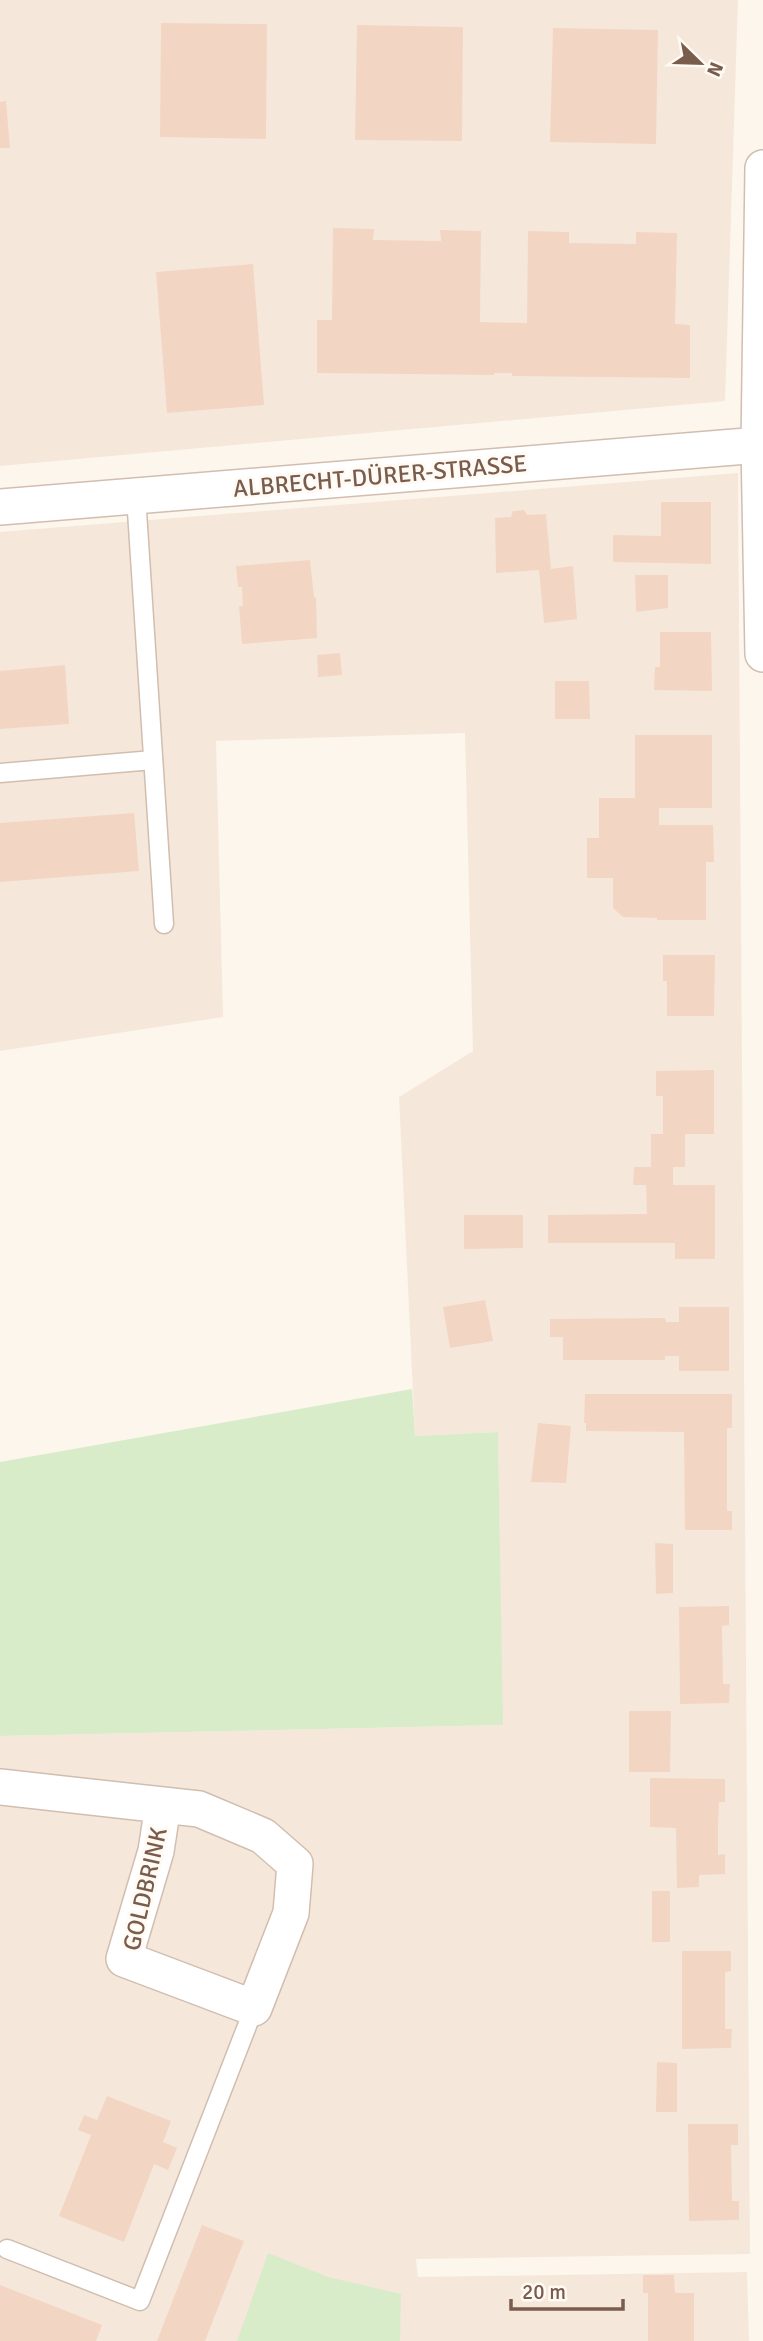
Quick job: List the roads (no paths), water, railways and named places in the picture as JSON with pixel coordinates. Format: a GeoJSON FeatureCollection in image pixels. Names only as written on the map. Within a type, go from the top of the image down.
{"type":"FeatureCollection","features":[{"type":"Feature","properties":{"kind":"street"},"geometry":{"type":"LineString","coordinates":[[763,168],[759,444],[763,654]]}},
{"type":"Feature","properties":{"kind":"street","name":"ALBRECHT-DÜRER-STRASSE"},"geometry":{"type":"LineString","coordinates":[[0,507],[759,444]]}},
{"type":"Feature","properties":{"kind":"street","name":"GOLDBRINK"},"geometry":{"type":"LineString","coordinates":[[0,1787],[163,1805],[199,1809],[263,1836],[295,1864],[291,1913],[254,2008],[124,1959],[156,1851],[163,1805]]}},
{"type":"Feature","properties":{"kind":"lane"},"geometry":{"type":"LineString","coordinates":[[136,496],[164,924]]}},
{"type":"Feature","properties":{"kind":"lane"},"geometry":{"type":"LineString","coordinates":[[0,773],[153,760]]}},
{"type":"Feature","properties":{"kind":"lane"},"geometry":{"type":"LineString","coordinates":[[7,2249],[140,2301],[254,2008]]}}]}
